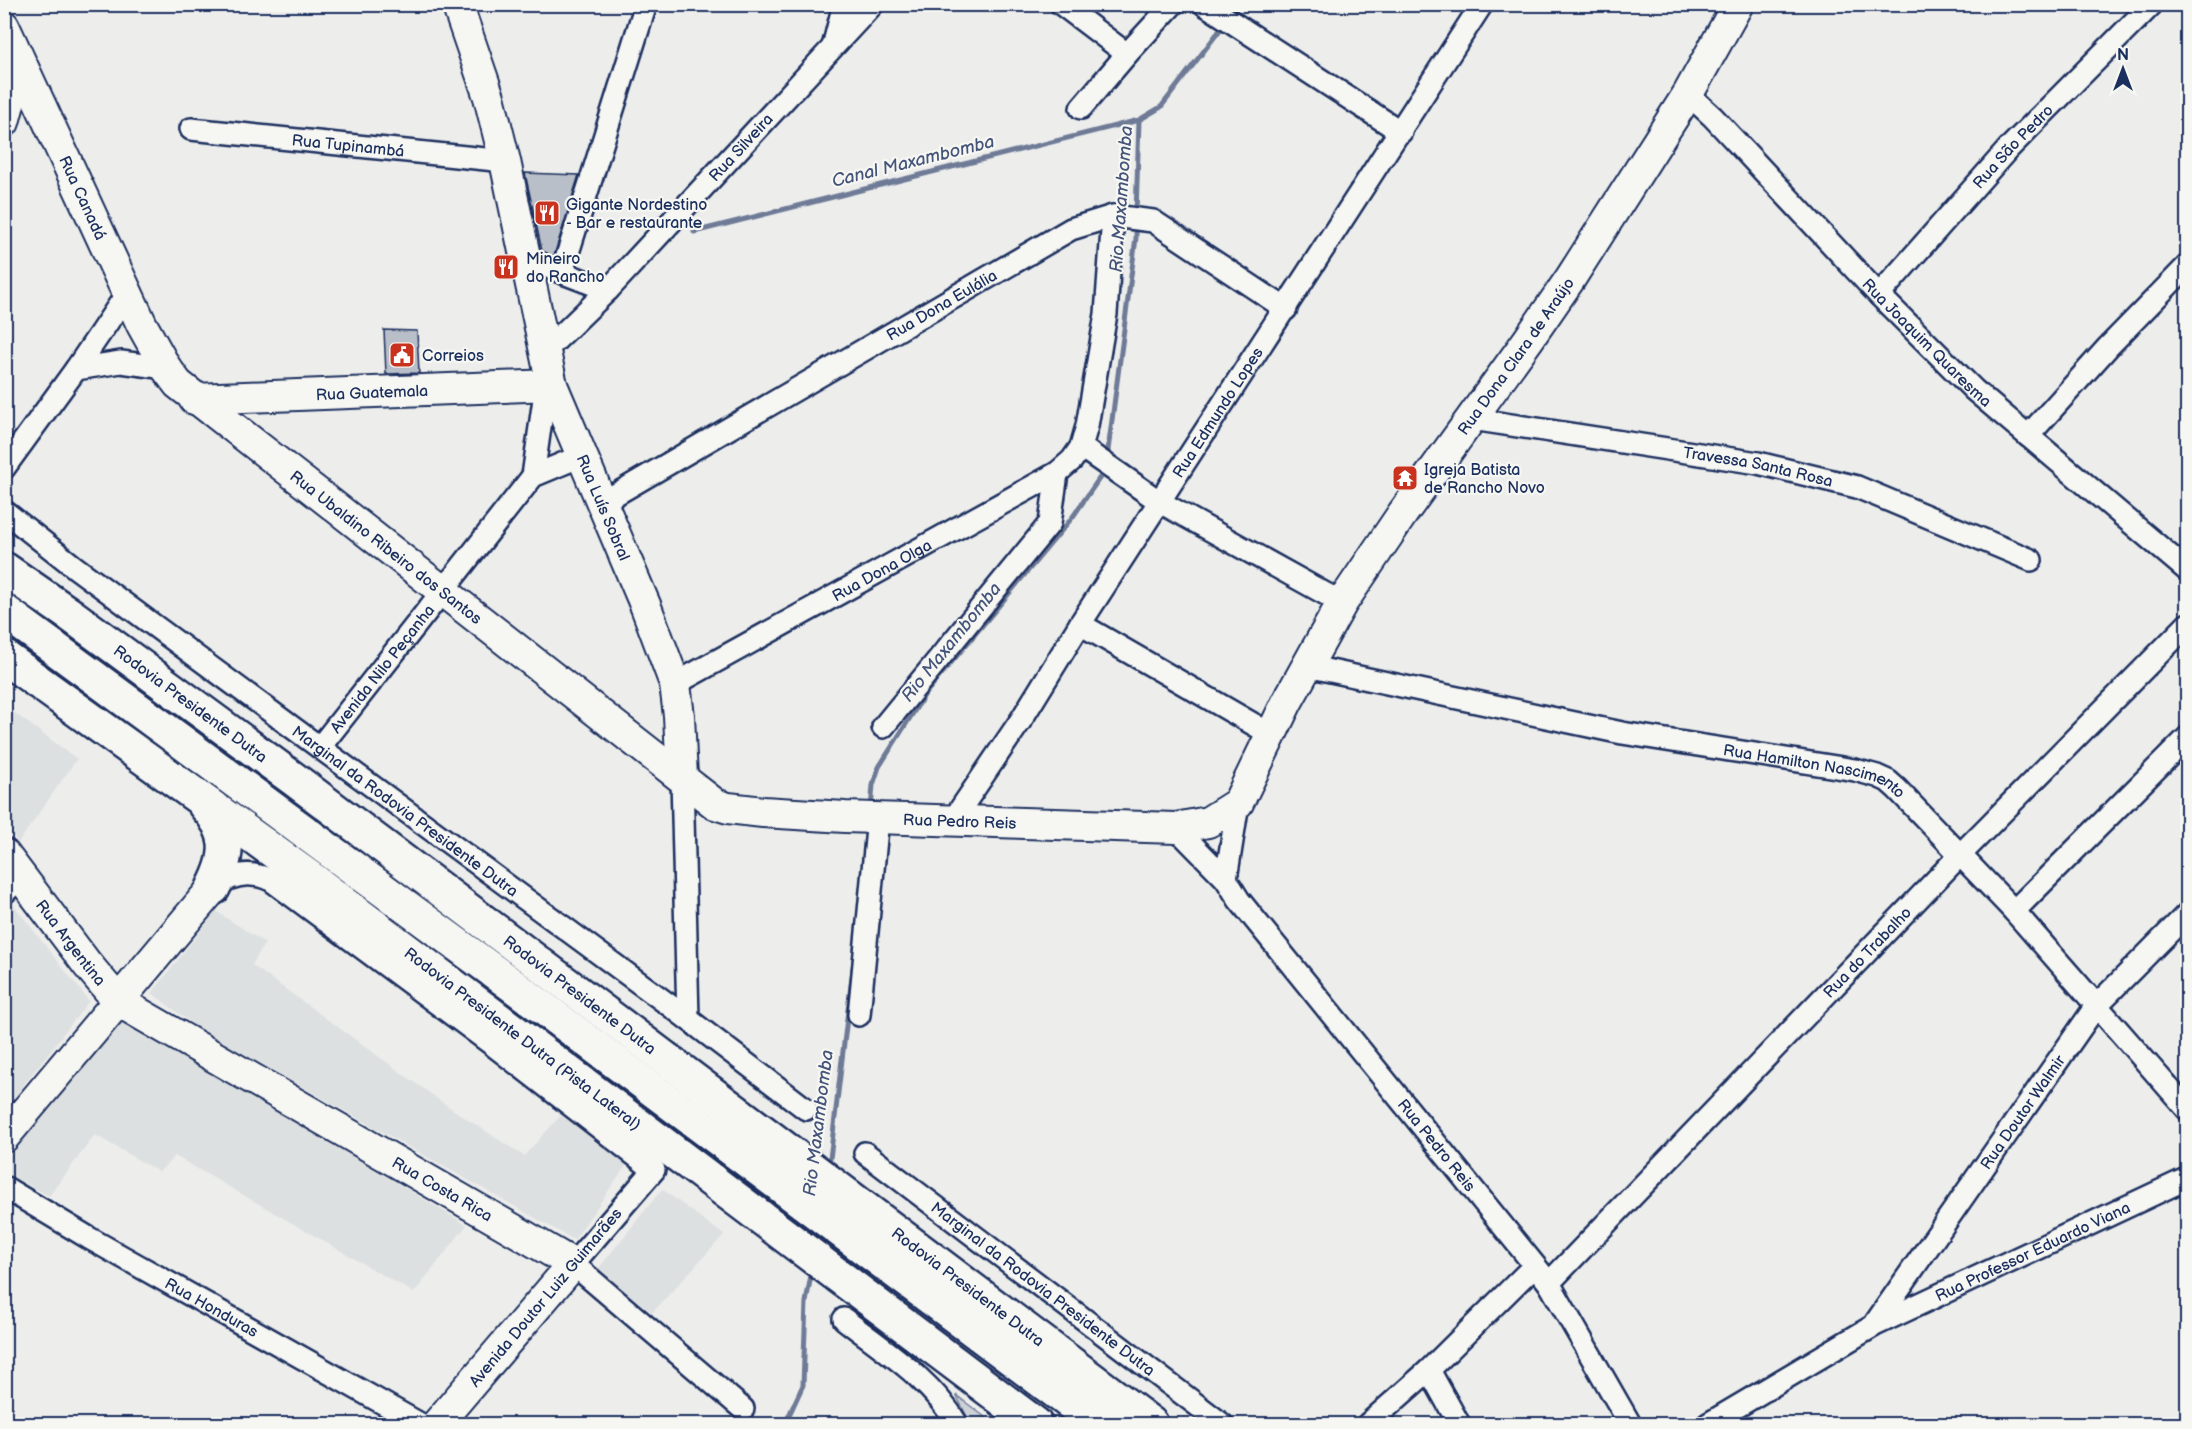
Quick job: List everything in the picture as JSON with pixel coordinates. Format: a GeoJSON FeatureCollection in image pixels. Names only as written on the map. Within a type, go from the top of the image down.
{"type":"FeatureCollection","features":[{"type":"Feature","properties":{"kind":"highway"},"geometry":{"type":"LineString","coordinates":[[4,555],[72,616]]}},
{"type":"Feature","properties":{"kind":"highway","name":"Rodovia Presidente Dutra"},"geometry":{"type":"LineString","coordinates":[[4,569],[72,616],[314,795],[1151,1425]]}},
{"type":"Feature","properties":{"kind":"highway","name":"Rodovia Presidente Dutra"},"geometry":{"type":"LineString","coordinates":[[4,611],[551,1014],[1099,1425]]}},
{"type":"Feature","properties":{"kind":"highway","name":"Rodovia Presidente Dutra (Pista Lateral)"},"geometry":{"type":"LineString","coordinates":[[4,657],[323,887],[1035,1425]]}},
{"type":"Feature","properties":{"kind":"highway"},"geometry":{"type":"LineString","coordinates":[[191,791],[213,814],[225,838],[224,864],[213,888]]}},
{"type":"Feature","properties":{"kind":"main road","name":"Rua Luís Sobral"},"geometry":{"type":"LineString","coordinates":[[457,4],[489,97],[505,161],[549,385],[646,607],[675,684],[682,777]]}},
{"type":"Feature","properties":{"kind":"main road","name":"Rua Dona Clara de Araújo"},"geometry":{"type":"LineString","coordinates":[[1238,803],[1307,666],[1342,603],[1403,513],[1564,287],[1688,94],[1738,4]]}},
{"type":"Feature","properties":{"kind":"main road"},"geometry":{"type":"LineString","coordinates":[[4,122],[14,77],[9,36]]}},
{"type":"Feature","properties":{"kind":"main road","name":"Rua Canadá"},"geometry":{"type":"LineString","coordinates":[[9,36],[142,325],[166,368]]}},
{"type":"Feature","properties":{"kind":"main road"},"geometry":{"type":"LineString","coordinates":[[4,133],[19,130],[34,131],[47,134],[59,142]]}},
{"type":"Feature","properties":{"kind":"main road","name":"Rua Ubaldino Ribeiro dos Santos"},"geometry":{"type":"LineString","coordinates":[[166,368],[178,384],[194,399],[682,777]]}},
{"type":"Feature","properties":{"kind":"main road","name":"Rua Guatemala"},"geometry":{"type":"LineString","coordinates":[[194,399],[549,385]]}},
{"type":"Feature","properties":{"kind":"main road"},"geometry":{"type":"LineString","coordinates":[[630,737],[651,733],[659,726],[666,714],[675,684]]}},
{"type":"Feature","properties":{"kind":"main road","name":"Rua Pedro Reis"},"geometry":{"type":"LineString","coordinates":[[682,777],[715,804],[728,808],[877,818],[1176,828]]}},
{"type":"Feature","properties":{"kind":"main road"},"geometry":{"type":"LineString","coordinates":[[1176,828],[1208,822],[1238,803]]}},
{"type":"Feature","properties":{"kind":"main road","name":"Rua Argentina"},"geometry":{"type":"LineString","coordinates":[[10,875],[118,1001]]}},
{"type":"Feature","properties":{"kind":"main road"},"geometry":{"type":"LineString","coordinates":[[4,1137],[213,888]]}},
{"type":"Feature","properties":{"kind":"main road","name":"Rua Costa Rica"},"geometry":{"type":"LineString","coordinates":[[118,1001],[573,1264]]}},
{"type":"Feature","properties":{"kind":"main road","name":"Avenida Doutor Luiz Guimarães"},"geometry":{"type":"LineString","coordinates":[[437,1425],[573,1264]]}},
{"type":"Feature","properties":{"kind":"street"},"geometry":{"type":"LineString","coordinates":[[561,272],[646,4]]}},
{"type":"Feature","properties":{"kind":"street"},"geometry":{"type":"LineString","coordinates":[[833,47],[844,4]]}},
{"type":"Feature","properties":{"kind":"street","name":"Rua Silveira"},"geometry":{"type":"LineString","coordinates":[[544,352],[608,290],[873,4]]}},
{"type":"Feature","properties":{"kind":"street"},"geometry":{"type":"LineString","coordinates":[[1061,4],[1127,54]]}},
{"type":"Feature","properties":{"kind":"street"},"geometry":{"type":"LineString","coordinates":[[1081,108],[1173,4]]}},
{"type":"Feature","properties":{"kind":"street","name":"Rua Edmundo Lopes"},"geometry":{"type":"LineString","coordinates":[[953,820],[1021,720],[1080,624],[1482,4]]}},
{"type":"Feature","properties":{"kind":"street","name":"Rua São Pedro"},"geometry":{"type":"LineString","coordinates":[[1879,295],[2008,149],[2152,4]]}},
{"type":"Feature","properties":{"kind":"street"},"geometry":{"type":"LineString","coordinates":[[1204,5],[1254,35],[1401,132]]}},
{"type":"Feature","properties":{"kind":"street","name":"Rua Joaquim Quaresma"},"geometry":{"type":"LineString","coordinates":[[1688,94],[1713,117],[1879,295],[1974,390],[2187,571]]}},
{"type":"Feature","properties":{"kind":"street","name":"Rua Tupinambá"},"geometry":{"type":"LineString","coordinates":[[191,129],[505,161]]}},
{"type":"Feature","properties":{"kind":"street","name":"Rua Dona Eulália"},"geometry":{"type":"LineString","coordinates":[[601,503],[1071,229],[1117,216],[1153,221],[1286,309]]}},
{"type":"Feature","properties":{"kind":"street","name":"Rua Dona Olga"},"geometry":{"type":"LineString","coordinates":[[675,684],[1057,473],[1072,460],[1081,447],[1094,390],[1106,314],[1117,216]]}},
{"type":"Feature","properties":{"kind":"street"},"geometry":{"type":"LineString","coordinates":[[524,258],[608,290]]}},
{"type":"Feature","properties":{"kind":"street"},"geometry":{"type":"LineString","coordinates":[[2028,436],[2108,347],[2187,265]]}},
{"type":"Feature","properties":{"kind":"street"},"geometry":{"type":"LineString","coordinates":[[4,468],[76,369],[128,292]]}},
{"type":"Feature","properties":{"kind":"street"},"geometry":{"type":"LineString","coordinates":[[76,369],[121,362],[166,368]]}},
{"type":"Feature","properties":{"kind":"street"},"geometry":{"type":"LineString","coordinates":[[533,476],[549,385]]}},
{"type":"Feature","properties":{"kind":"street","name":"Travessa Santa Rosa"},"geometry":{"type":"LineString","coordinates":[[1472,419],[1804,472],[1857,487],[2031,560]]}},
{"type":"Feature","properties":{"kind":"street"},"geometry":{"type":"LineString","coordinates":[[1081,447],[1160,502],[1342,603]]}},
{"type":"Feature","properties":{"kind":"street","name":"Avenida Nilo Peçanha"},"geometry":{"type":"LineString","coordinates":[[320,747],[533,476],[581,456]]}},
{"type":"Feature","properties":{"kind":"street"},"geometry":{"type":"LineString","coordinates":[[883,727],[1050,523],[1057,473]]}},
{"type":"Feature","properties":{"kind":"street","name":"Marginal da Rodovia Presidente Dutra"},"geometry":{"type":"LineString","coordinates":[[4,511],[76,567],[688,1019],[806,1109]]}},
{"type":"Feature","properties":{"kind":"street"},"geometry":{"type":"LineString","coordinates":[[1080,624],[1272,735]]}},
{"type":"Feature","properties":{"kind":"street","name":"Rua do Trabalho"},"geometry":{"type":"LineString","coordinates":[[1549,1283],[1960,855],[2187,624]]}},
{"type":"Feature","properties":{"kind":"street","name":"Rua Hamilton Nascimento"},"geometry":{"type":"LineString","coordinates":[[1307,666],[1622,733],[1855,770],[1877,776],[1897,789],[2014,911],[2187,1110]]}},
{"type":"Feature","properties":{"kind":"street"},"geometry":{"type":"LineString","coordinates":[[2014,911],[2187,737]]}},
{"type":"Feature","properties":{"kind":"street","name":"Rua Luís Sobral"},"geometry":{"type":"LineString","coordinates":[[682,777],[688,1019]]}},
{"type":"Feature","properties":{"kind":"street"},"geometry":{"type":"LineString","coordinates":[[1226,879],[1238,803]]}},
{"type":"Feature","properties":{"kind":"street"},"geometry":{"type":"LineString","coordinates":[[859,1015],[877,818]]}},
{"type":"Feature","properties":{"kind":"street","name":"Rua Pedro Reis"},"geometry":{"type":"LineString","coordinates":[[1176,828],[1226,879],[1239,900],[1549,1283],[1630,1425]]}},
{"type":"Feature","properties":{"kind":"street","name":"Avenida Doutor Luiz Guimarães"},"geometry":{"type":"LineString","coordinates":[[213,888],[227,878],[239,875],[256,875],[271,879],[493,1045],[654,1170],[573,1264]]}},
{"type":"Feature","properties":{"kind":"street","name":"Rua Doutor Walmir"},"geometry":{"type":"LineString","coordinates":[[1875,1325],[2096,1006],[2187,913]]}},
{"type":"Feature","properties":{"kind":"street","name":"Marginal da Rodovia Presidente Dutra"},"geometry":{"type":"LineString","coordinates":[[865,1153],[1222,1425]]}},
{"type":"Feature","properties":{"kind":"street","name":"Rua Professor Eduardo Viana"},"geometry":{"type":"LineString","coordinates":[[1708,1425],[1875,1325],[2187,1178]]}},
{"type":"Feature","properties":{"kind":"street","name":"Rua Honduras"},"geometry":{"type":"LineString","coordinates":[[4,1187],[99,1244],[420,1425]]}},
{"type":"Feature","properties":{"kind":"street","name":"Rua Costa Rica"},"geometry":{"type":"LineString","coordinates":[[573,1264],[743,1410]]}},
{"type":"Feature","properties":{"kind":"street"},"geometry":{"type":"LineString","coordinates":[[1368,1425],[1429,1370],[1534,1266]]}},
{"type":"Feature","properties":{"kind":"street"},"geometry":{"type":"LineString","coordinates":[[844,1319],[923,1381],[943,1402],[957,1425]]}},
{"type":"Feature","properties":{"kind":"street"},"geometry":{"type":"LineString","coordinates":[[1429,1370],[1459,1425]]}},
{"type":"Feature","properties":{"kind":"shaded area"},"geometry":{"type":"Polygon","coordinates":[[[4,705],[77,759],[18,843],[5,824],[4,705]]]}},
{"type":"Feature","properties":{"kind":"shaded area"},"geometry":{"type":"Polygon","coordinates":[[[13,904],[89,1001],[5,1109],[4,913],[13,904]]]}},
{"type":"Feature","properties":{"kind":"shaded area"},"geometry":{"type":"Polygon","coordinates":[[[216,911],[265,943],[252,965],[449,1107],[524,1156],[561,1115],[628,1163],[574,1240],[198,1028],[152,993],[216,911]]]}},
{"type":"Feature","properties":{"kind":"shaded area"},"geometry":{"type":"Polygon","coordinates":[[[120,1022],[134,1025],[467,1225],[414,1293],[175,1156],[159,1172],[95,1135],[49,1196],[5,1172],[5,1160],[120,1022]]]}},
{"type":"Feature","properties":{"kind":"shaded area"},"geometry":{"type":"Polygon","coordinates":[[[662,1189],[724,1235],[652,1313],[598,1269],[662,1189]]]}},
{"type":"Feature","properties":{"kind":"shaded area"},"geometry":{"type":"Polygon","coordinates":[[[956,1395],[994,1424],[971,1424],[956,1395]]]}},
{"type":"Feature","properties":{"kind":"building","name":"Gigante Nordestino - Bar e restaurante"},"geometry":{"type":"Polygon","coordinates":[[[525,173],[579,175],[554,256],[542,251],[525,173]]]}},
{"type":"Feature","properties":{"kind":"building","name":"Correios"},"geometry":{"type":"Polygon","coordinates":[[[384,330],[417,331],[419,373],[386,374],[384,330]]]}},
{"type":"Feature","properties":{"kind":"waterway","name":"Rio Maxambomba"},"geometry":{"type":"LineString","coordinates":[[1231,15],[1239,4]]}},
{"type":"Feature","properties":{"kind":"waterway","name":"Canal Maxambomba"},"geometry":{"type":"LineString","coordinates":[[694,232],[1139,120],[1161,107],[1226,22]]}},
{"type":"Feature","properties":{"kind":"waterway","name":"Rio Maxambomba"},"geometry":{"type":"LineString","coordinates":[[1136,214],[1139,120]]}},
{"type":"Feature","properties":{"kind":"waterway","name":"Rio Maxambomba"},"geometry":{"type":"LineString","coordinates":[[1107,458],[1136,238],[1136,223]]}},
{"type":"Feature","properties":{"kind":"waterway","name":"Rio Maxambomba"},"geometry":{"type":"LineString","coordinates":[[871,809],[873,785],[879,767],[925,694],[1072,518],[1105,470]]}},
{"type":"Feature","properties":{"kind":"waterway","name":"Rio Maxambomba"},"geometry":{"type":"LineString","coordinates":[[829,1167],[855,952]]}},
{"type":"Feature","properties":{"kind":"waterway","name":"Rio Maxambomba"},"geometry":{"type":"LineString","coordinates":[[785,1424],[803,1385],[806,1302],[812,1270]]}},
{"type":"Feature","properties":{"kind":"place","name":"Gigante Nordestino - Bar e restaurante"},"geometry":{"type":"Point","coordinates":[547,213]}},
{"type":"Feature","properties":{"kind":"place","name":"Mineiro do Rancho"},"geometry":{"type":"Point","coordinates":[506,267]}},
{"type":"Feature","properties":{"kind":"place","name":"Correios"},"geometry":{"type":"Point","coordinates":[402,355]}},
{"type":"Feature","properties":{"kind":"place","name":"Igreja Batista de Rancho Novo"},"geometry":{"type":"Point","coordinates":[1405,478]}}]}
